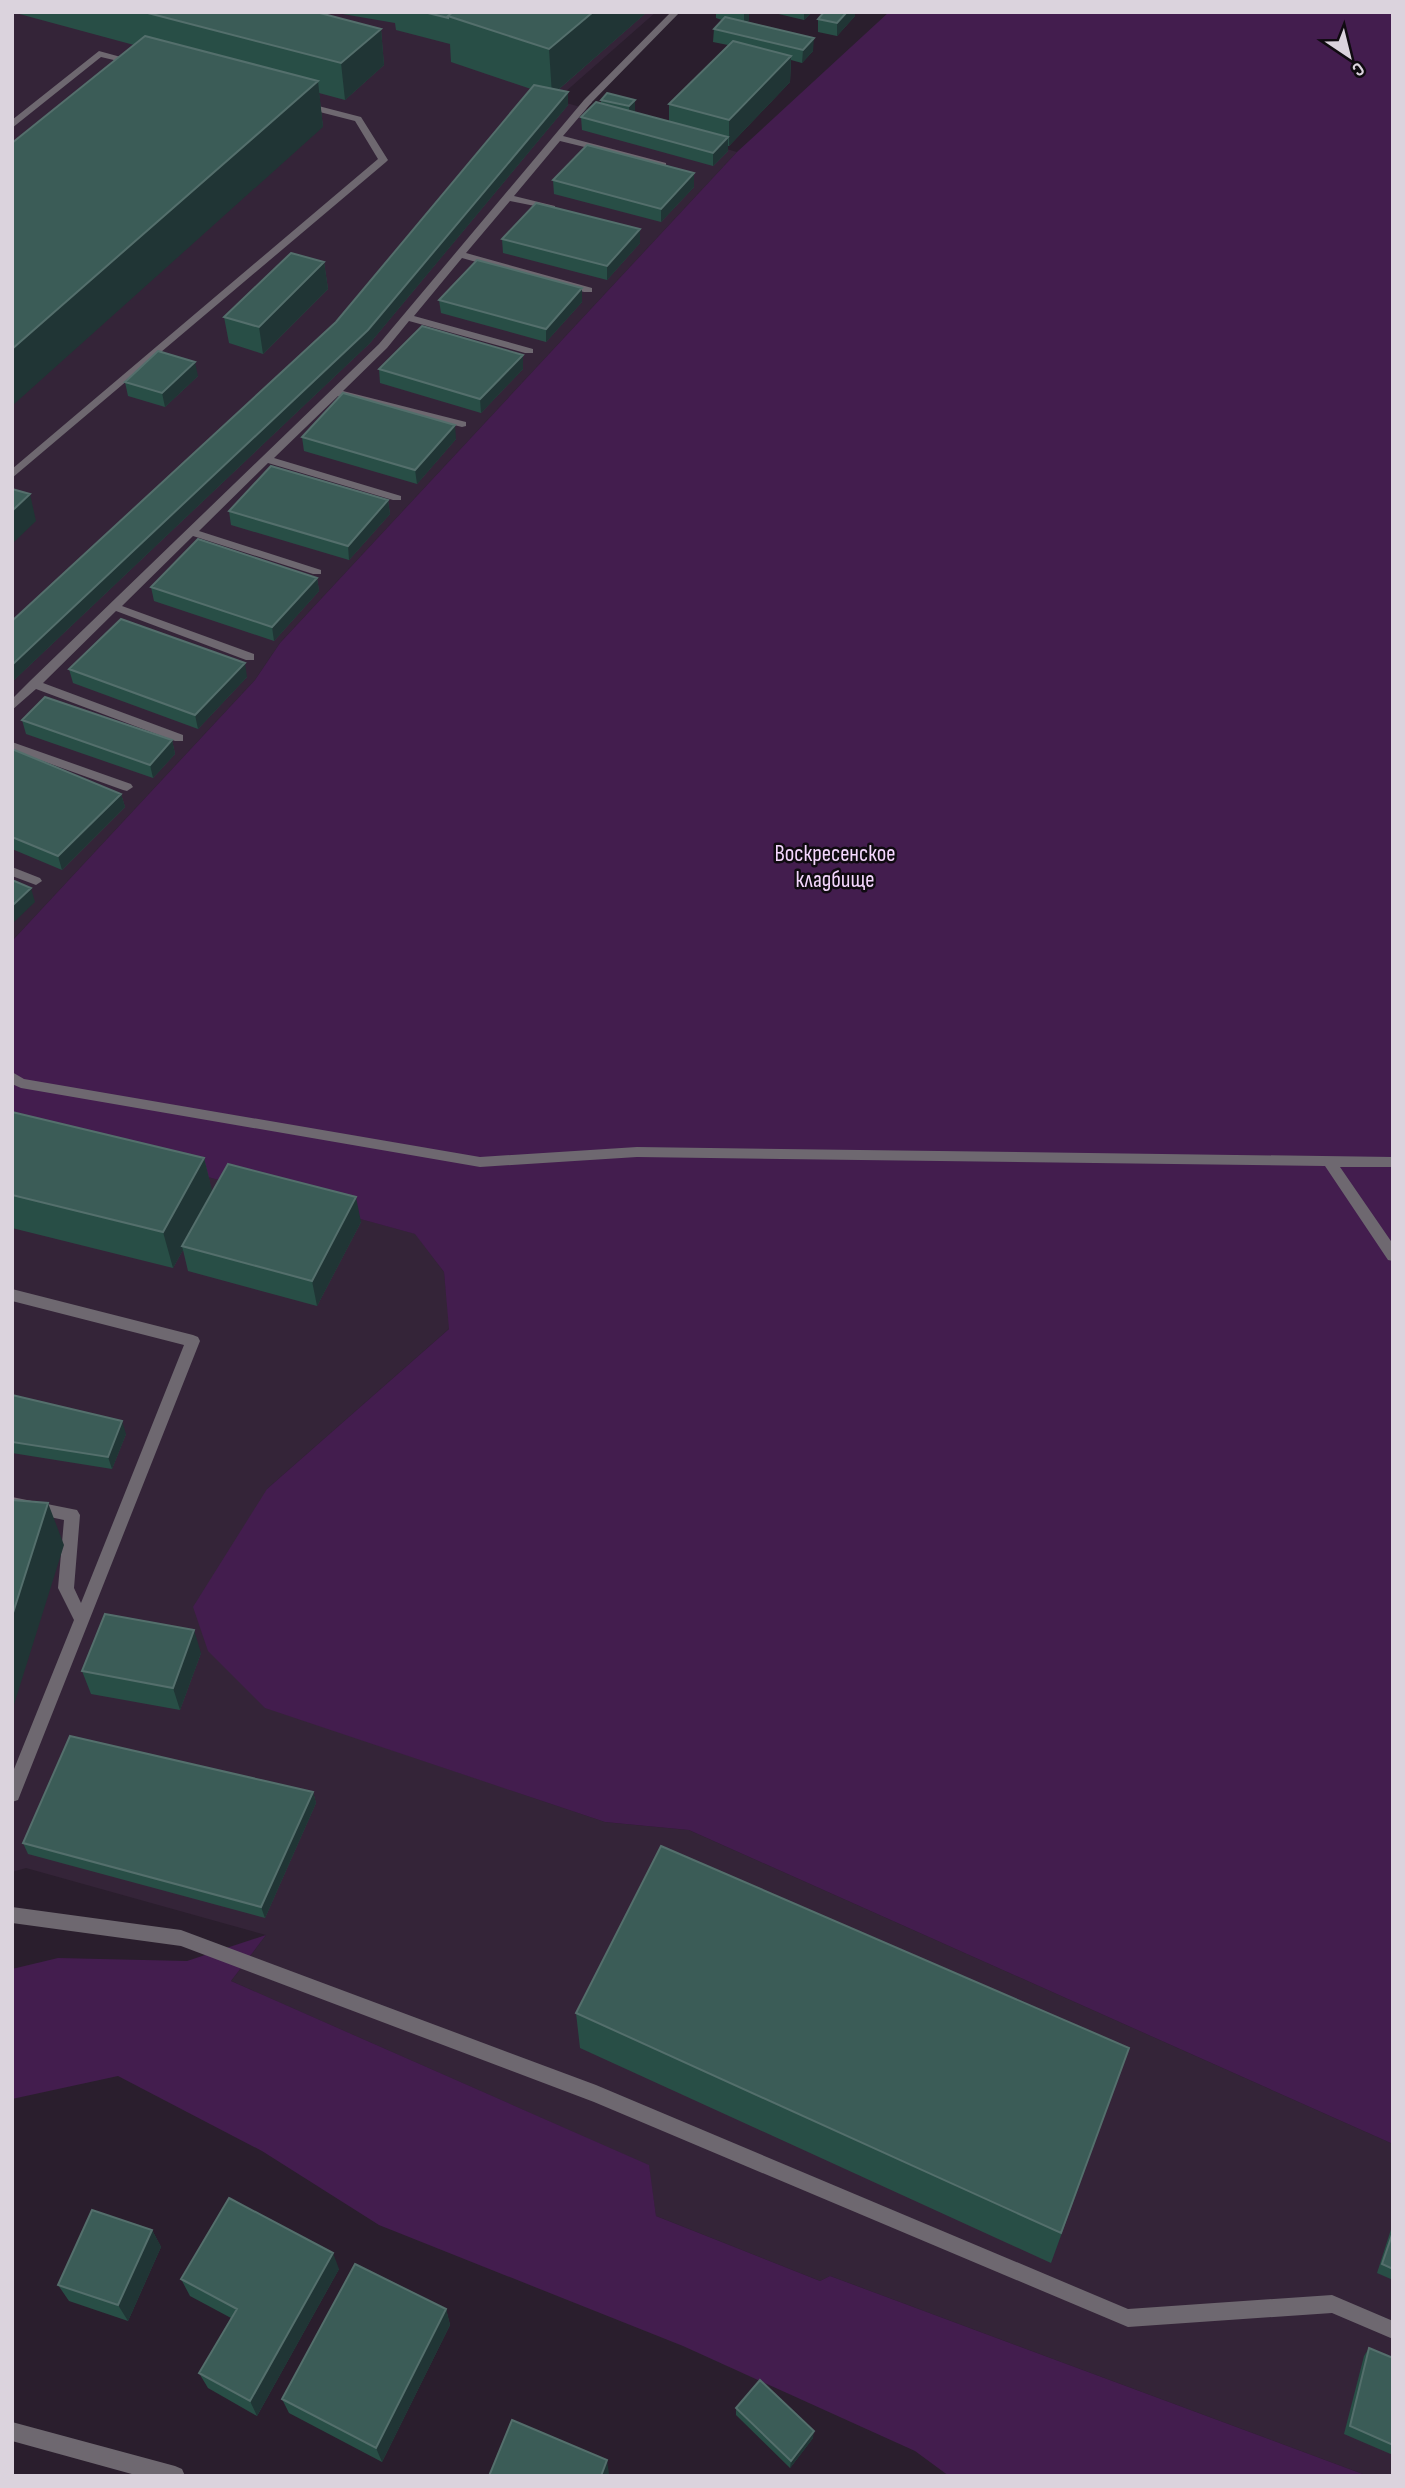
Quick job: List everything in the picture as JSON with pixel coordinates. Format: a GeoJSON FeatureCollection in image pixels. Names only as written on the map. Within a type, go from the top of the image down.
{"type":"FeatureCollection","features":[{"type":"Feature","properties":{"kind":"street"},"geometry":{"type":"LineString","coordinates":[[12,706],[383,346],[556,137],[676,12]]}},
{"type":"Feature","properties":{"kind":"street"},"geometry":{"type":"LineString","coordinates":[[12,125],[99,54],[151,67]]}},
{"type":"Feature","properties":{"kind":"street"},"geometry":{"type":"LineString","coordinates":[[12,475],[383,160],[358,119],[293,103]]}},
{"type":"Feature","properties":{"kind":"street"},"geometry":{"type":"LineString","coordinates":[[556,137],[679,169]]}},
{"type":"Feature","properties":{"kind":"street"},"geometry":{"type":"LineString","coordinates":[[506,197],[569,212]]}},
{"type":"Feature","properties":{"kind":"street"},"geometry":{"type":"LineString","coordinates":[[459,254],[588,290]]}},
{"type":"Feature","properties":{"kind":"street"},"geometry":{"type":"LineString","coordinates":[[407,317],[529,351]]}},
{"type":"Feature","properties":{"kind":"street"},"geometry":{"type":"LineString","coordinates":[[336,392],[462,425]]}},
{"type":"Feature","properties":{"kind":"street"},"geometry":{"type":"LineString","coordinates":[[266,459],[397,498]]}},
{"type":"Feature","properties":{"kind":"street"},"geometry":{"type":"LineString","coordinates":[[192,532],[317,572]]}},
{"type":"Feature","properties":{"kind":"street"},"geometry":{"type":"LineString","coordinates":[[115,607],[250,657]]}},
{"type":"Feature","properties":{"kind":"street"},"geometry":{"type":"LineString","coordinates":[[34,684],[179,738]]}},
{"type":"Feature","properties":{"kind":"street"},"geometry":{"type":"LineString","coordinates":[[12,746],[127,788]]}},
{"type":"Feature","properties":{"kind":"street"},"geometry":{"type":"LineString","coordinates":[[12,871],[36,881]]}},
{"type":"Feature","properties":{"kind":"street"},"geometry":{"type":"LineString","coordinates":[[12,1077],[22,1083],[480,1162],[637,1152],[1393,1162]]}},
{"type":"Feature","properties":{"kind":"street"},"geometry":{"type":"LineString","coordinates":[[1329,1161],[1393,1256]]}},
{"type":"Feature","properties":{"kind":"street"},"geometry":{"type":"LineString","coordinates":[[12,1295],[193,1342],[12,1795]]}},
{"type":"Feature","properties":{"kind":"street"},"geometry":{"type":"LineString","coordinates":[[12,1503],[72,1515],[66,1588],[82,1621]]}},
{"type":"Feature","properties":{"kind":"street"},"geometry":{"type":"LineString","coordinates":[[12,1915],[181,1938],[596,2094],[1128,2318],[1332,2304],[1393,2330]]}},
{"type":"Feature","properties":{"kind":"street"},"geometry":{"type":"LineString","coordinates":[[12,2431],[175,2476]]}},
{"type":"Feature","properties":{"kind":"shaded area"},"geometry":{"type":"Polygon","coordinates":[[[12,12],[656,12],[556,100],[737,152],[280,643],[255,680],[12,941],[12,12]]]}},
{"type":"Feature","properties":{"kind":"shaded area"},"geometry":{"type":"Polygon","coordinates":[[[12,1123],[416,1234],[444,1272],[450,1328],[267,1489],[265,1707],[605,1822],[689,1830],[1393,2144],[1393,2476],[1368,2476],[830,2276],[820,2281],[656,2216],[648,2165],[231,1981],[266,1935],[26,1868],[12,1872],[12,1123]]]}},
{"type":"Feature","properties":{"kind":"green space","name":"Воскресенское кладбище"},"geometry":{"type":"Polygon","coordinates":[[[889,12],[1393,12],[1393,2144],[689,1830],[605,1822],[265,1708],[208,1651],[193,1607],[267,1489],[449,1329],[444,1272],[415,1234],[12,1123],[12,941],[255,680],[280,643],[737,152],[889,12]]]}},
{"type":"Feature","properties":{"kind":"green space"},"geometry":{"type":"Polygon","coordinates":[[[266,1935],[231,1981],[649,2165],[656,2216],[820,2281],[830,2276],[1368,2476],[949,2476],[915,2451],[683,2346],[379,2225],[262,2151],[118,2076],[12,2099],[12,1969],[58,1958],[187,1961],[266,1935]]]}},
{"type":"Feature","properties":{"kind":"building"},"geometry":{"type":"Polygon","coordinates":[[[144,12],[316,12],[381,29],[341,63],[144,12]]]}},
{"type":"Feature","properties":{"kind":"building"},"geometry":{"type":"Polygon","coordinates":[[[424,12],[453,12],[448,18],[424,12]]]}},
{"type":"Feature","properties":{"kind":"building"},"geometry":{"type":"Polygon","coordinates":[[[453,12],[593,12],[549,49],[448,16],[453,12]]]}},
{"type":"Feature","properties":{"kind":"building"},"geometry":{"type":"Polygon","coordinates":[[[824,12],[847,12],[837,23],[818,19],[824,12]]]}},
{"type":"Feature","properties":{"kind":"building"},"geometry":{"type":"Polygon","coordinates":[[[725,17],[814,38],[803,50],[714,29],[725,17]]]}},
{"type":"Feature","properties":{"kind":"building"},"geometry":{"type":"Polygon","coordinates":[[[145,36],[318,81],[12,349],[12,143],[145,36]]]}},
{"type":"Feature","properties":{"kind":"building"},"geometry":{"type":"Polygon","coordinates":[[[733,41],[791,56],[729,120],[669,104],[733,41]]]}},
{"type":"Feature","properties":{"kind":"building"},"geometry":{"type":"Polygon","coordinates":[[[534,85],[568,92],[368,330],[12,665],[12,621],[336,322],[534,85]]]}},
{"type":"Feature","properties":{"kind":"building"},"geometry":{"type":"Polygon","coordinates":[[[607,93],[635,100],[629,106],[601,100],[607,93]]]}},
{"type":"Feature","properties":{"kind":"building"},"geometry":{"type":"Polygon","coordinates":[[[596,102],[728,137],[713,153],[581,117],[596,102]]]}},
{"type":"Feature","properties":{"kind":"building"},"geometry":{"type":"Polygon","coordinates":[[[587,145],[694,173],[661,209],[553,180],[587,145]]]}},
{"type":"Feature","properties":{"kind":"building"},"geometry":{"type":"Polygon","coordinates":[[[536,203],[640,229],[607,266],[502,239],[536,203]]]}},
{"type":"Feature","properties":{"kind":"building"},"geometry":{"type":"Polygon","coordinates":[[[291,253],[324,262],[259,327],[224,317],[291,253]]]}},
{"type":"Feature","properties":{"kind":"building"},"geometry":{"type":"Polygon","coordinates":[[[477,260],[582,288],[546,329],[439,300],[477,260]]]}},
{"type":"Feature","properties":{"kind":"building"},"geometry":{"type":"Polygon","coordinates":[[[422,326],[523,355],[480,399],[379,369],[422,326]]]}},
{"type":"Feature","properties":{"kind":"building"},"geometry":{"type":"Polygon","coordinates":[[[158,351],[195,362],[162,393],[125,382],[158,351]]]}},
{"type":"Feature","properties":{"kind":"building"},"geometry":{"type":"Polygon","coordinates":[[[343,393],[455,425],[415,470],[302,437],[343,393]]]}},
{"type":"Feature","properties":{"kind":"building"},"geometry":{"type":"Polygon","coordinates":[[[271,466],[388,500],[348,546],[229,511],[271,466]]]}},
{"type":"Feature","properties":{"kind":"building"},"geometry":{"type":"Polygon","coordinates":[[[12,489],[30,494],[12,511],[12,489]]]}},
{"type":"Feature","properties":{"kind":"building"},"geometry":{"type":"Polygon","coordinates":[[[198,539],[317,578],[272,627],[151,587],[198,539]]]}},
{"type":"Feature","properties":{"kind":"building"},"geometry":{"type":"Polygon","coordinates":[[[121,619],[245,663],[195,715],[69,669],[121,619]]]}},
{"type":"Feature","properties":{"kind":"building"},"geometry":{"type":"Polygon","coordinates":[[[45,697],[172,740],[150,765],[22,720],[45,697]]]}},
{"type":"Feature","properties":{"kind":"building"},"geometry":{"type":"Polygon","coordinates":[[[12,749],[121,794],[58,856],[12,837],[12,749]]]}},
{"type":"Feature","properties":{"kind":"building"},"geometry":{"type":"Polygon","coordinates":[[[12,880],[31,888],[12,906],[12,880]]]}},
{"type":"Feature","properties":{"kind":"building"},"geometry":{"type":"Polygon","coordinates":[[[12,1112],[204,1158],[163,1232],[12,1195],[12,1112]]]}},
{"type":"Feature","properties":{"kind":"building"},"geometry":{"type":"Polygon","coordinates":[[[228,1164],[356,1197],[312,1281],[182,1246],[228,1164]]]}},
{"type":"Feature","properties":{"kind":"building"},"geometry":{"type":"Polygon","coordinates":[[[12,1395],[122,1421],[108,1457],[12,1442],[12,1395]]]}},
{"type":"Feature","properties":{"kind":"building"},"geometry":{"type":"Polygon","coordinates":[[[12,1500],[48,1503],[12,1616],[12,1500]]]}},
{"type":"Feature","properties":{"kind":"building"},"geometry":{"type":"Polygon","coordinates":[[[105,1614],[194,1630],[173,1688],[82,1671],[105,1614]]]}},
{"type":"Feature","properties":{"kind":"building"},"geometry":{"type":"Polygon","coordinates":[[[70,1736],[313,1792],[261,1907],[23,1843],[70,1736]]]}},
{"type":"Feature","properties":{"kind":"building"},"geometry":{"type":"Polygon","coordinates":[[[661,1846],[1129,2048],[1061,2233],[576,2013],[661,1846]]]}},
{"type":"Feature","properties":{"kind":"building"},"geometry":{"type":"Polygon","coordinates":[[[229,2198],[333,2253],[250,2401],[199,2373],[237,2309],[181,2279],[229,2198]]]}},
{"type":"Feature","properties":{"kind":"building"},"geometry":{"type":"Polygon","coordinates":[[[92,2210],[152,2230],[118,2305],[58,2285],[92,2210]]]}},
{"type":"Feature","properties":{"kind":"building"},"geometry":{"type":"Polygon","coordinates":[[[1393,2232],[1393,2269],[1382,2264],[1393,2232]]]}},
{"type":"Feature","properties":{"kind":"building"},"geometry":{"type":"Polygon","coordinates":[[[355,2264],[446,2309],[376,2448],[282,2399],[355,2264]]]}},
{"type":"Feature","properties":{"kind":"building"},"geometry":{"type":"Polygon","coordinates":[[[1369,2348],[1393,2358],[1393,2445],[1350,2426],[1369,2348]]]}},
{"type":"Feature","properties":{"kind":"building"},"geometry":{"type":"Polygon","coordinates":[[[760,2380],[814,2431],[791,2461],[736,2408],[760,2380]]]}},
{"type":"Feature","properties":{"kind":"building"},"geometry":{"type":"Polygon","coordinates":[[[512,2420],[607,2460],[601,2476],[489,2476],[512,2420]]]}}]}
